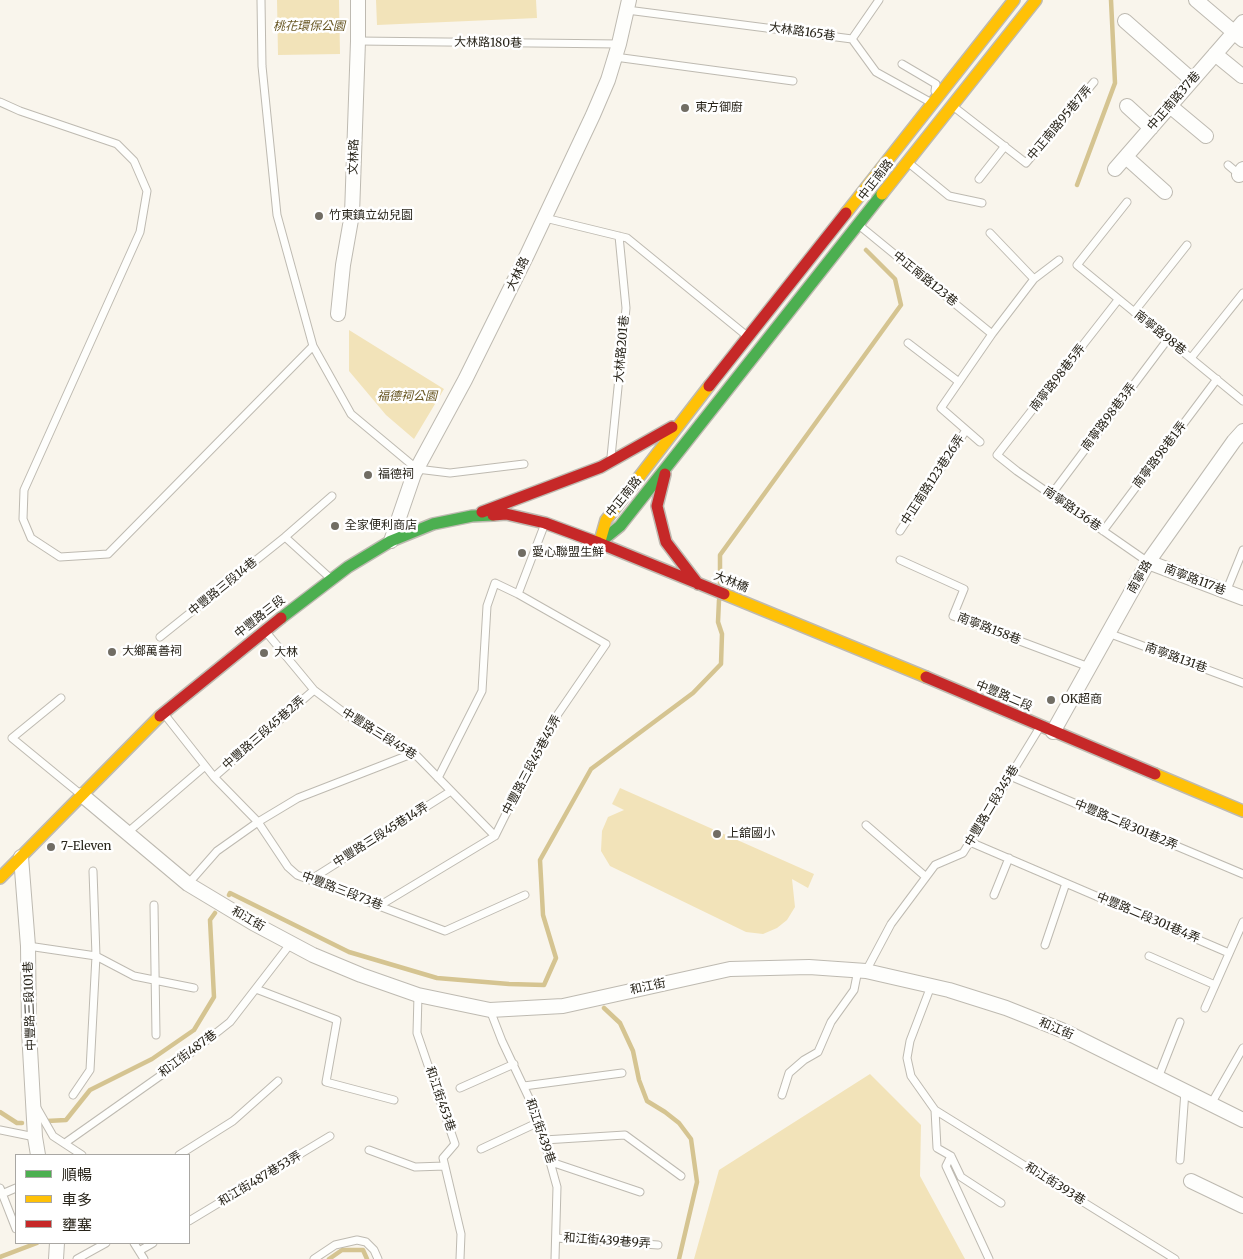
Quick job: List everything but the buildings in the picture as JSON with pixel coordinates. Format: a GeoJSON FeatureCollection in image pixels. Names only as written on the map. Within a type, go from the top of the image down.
{"type":"FeatureCollection","features":[{"type":"Feature","properties":{"kind":"street","name":"文林路"},"geometry":{"type":"LineString","coordinates":[[338,314],[343,265],[352,214],[358,0]]}},
{"type":"Feature","properties":{"kind":"street","name":"中正南路"},"geometry":{"type":"LineString","coordinates":[[599,543],[620,526],[907,162],[942,104],[1014,0]]}},
{"type":"Feature","properties":{"kind":"street","name":"中正南路"},"geometry":{"type":"LineString","coordinates":[[599,543],[606,520],[747,336],[942,104],[1036,0]]}},
{"type":"Feature","properties":{"kind":"street","name":"中正南路37巷"},"geometry":{"type":"LineString","coordinates":[[1115,169],[1214,54],[1240,31],[1196,0]]}},
{"type":"Feature","properties":{"kind":"street","name":"大林路"},"geometry":{"type":"LineString","coordinates":[[391,541],[417,469],[465,380],[593,115],[608,80],[628,5]]}},
{"type":"Feature","properties":{"kind":"street"},"geometry":{"type":"LineString","coordinates":[[1125,21],[1192,80]]}},
{"type":"Feature","properties":{"kind":"street"},"geometry":{"type":"LineString","coordinates":[[1214,54],[1242,76]]}},
{"type":"Feature","properties":{"kind":"street"},"geometry":{"type":"LineString","coordinates":[[1127,106],[1152,128]]}},
{"type":"Feature","properties":{"kind":"street"},"geometry":{"type":"LineString","coordinates":[[1170,106],[1206,136]]}},
{"type":"Feature","properties":{"kind":"street"},"geometry":{"type":"LineString","coordinates":[[1126,157],[1165,192]]}},
{"type":"Feature","properties":{"kind":"street"},"geometry":{"type":"LineString","coordinates":[[472,516],[601,467],[680,422]]}},
{"type":"Feature","properties":{"kind":"street","name":"南寧路"},"geometry":{"type":"LineString","coordinates":[[1046,729],[1089,666],[1148,562],[1243,431]]}},
{"type":"Feature","properties":{"kind":"street"},"geometry":{"type":"LineString","coordinates":[[667,465],[657,506],[666,542],[698,584]]}},
{"type":"Feature","properties":{"kind":"street","name":"中豐路三段"},"geometry":{"type":"LineString","coordinates":[[0,878],[163,713],[264,630],[331,579],[391,541],[432,524],[472,516],[506,514],[545,523],[599,543]]}},
{"type":"Feature","properties":{"kind":"street"},"geometry":{"type":"LineString","coordinates":[[599,543],[698,584]]}},
{"type":"Feature","properties":{"kind":"street","name":"南寧路117巷"},"geometry":{"type":"LineString","coordinates":[[1148,562],[1243,598]]}},
{"type":"Feature","properties":{"kind":"street","name":"大林橋"},"geometry":{"type":"LineString","coordinates":[[698,584],[754,606]]}},
{"type":"Feature","properties":{"kind":"street","name":"中豐路二段"},"geometry":{"type":"LineString","coordinates":[[754,606],[1243,811]]}},
{"type":"Feature","properties":{"kind":"street","name":"和江街"},"geometry":{"type":"LineString","coordinates":[[82,795],[188,884],[253,923],[313,955],[361,975],[418,995],[490,1010],[563,1006],[730,969],[809,967],[862,971],[931,986],[1006,1008],[1056,1028],[1243,1120]]}},
{"type":"Feature","properties":{"kind":"street","name":"中豐路三段101巷"},"geometry":{"type":"LineString","coordinates":[[21,857],[28,946],[29,1030],[35,1137],[38,1154]]}},
{"type":"Feature","properties":{"kind":"street"},"geometry":{"type":"LineString","coordinates":[[1191,1181],[1243,1206]]}},
{"type":"Feature","properties":{"kind":"street"},"geometry":{"type":"LineString","coordinates":[[56,1244],[56,1259]]}},
{"type":"Feature","properties":{"kind":"lane"},"geometry":{"type":"LineString","coordinates":[[261,0],[262,66],[277,215],[313,346],[351,414],[417,469],[450,473],[524,464]]}},
{"type":"Feature","properties":{"kind":"lane"},"geometry":{"type":"LineString","coordinates":[[852,39],[879,0]]}},
{"type":"Feature","properties":{"kind":"lane","name":"大林路165巷"},"geometry":{"type":"LineString","coordinates":[[628,5],[852,39],[876,72],[942,104],[1005,146],[1026,163]]}},
{"type":"Feature","properties":{"kind":"lane","name":"大林路180巷"},"geometry":{"type":"LineString","coordinates":[[358,41],[617,51],[793,81]]}},
{"type":"Feature","properties":{"kind":"lane"},"geometry":{"type":"LineString","coordinates":[[902,64],[936,84],[942,104]]}},
{"type":"Feature","properties":{"kind":"lane","name":"中正南路95巷7弄"},"geometry":{"type":"LineString","coordinates":[[1026,163],[1094,82]]}},
{"type":"Feature","properties":{"kind":"lane"},"geometry":{"type":"LineString","coordinates":[[0,102],[20,111],[117,144],[134,161],[146,190],[140,232],[24,490],[23,519],[31,538],[60,557],[108,554],[313,346]]}},
{"type":"Feature","properties":{"kind":"lane"},"geometry":{"type":"LineString","coordinates":[[979,179],[1005,146]]}},
{"type":"Feature","properties":{"kind":"lane"},"geometry":{"type":"LineString","coordinates":[[907,162],[949,196],[982,203]]}},
{"type":"Feature","properties":{"kind":"lane"},"geometry":{"type":"LineString","coordinates":[[1228,165],[1242,174]]}},
{"type":"Feature","properties":{"kind":"lane","name":"南寧路98巷"},"geometry":{"type":"LineString","coordinates":[[1128,202],[1077,265],[1243,401]]}},
{"type":"Feature","properties":{"kind":"lane"},"geometry":{"type":"LineString","coordinates":[[544,218],[627,238],[747,336]]}},
{"type":"Feature","properties":{"kind":"lane","name":"中正南路123巷"},"geometry":{"type":"LineString","coordinates":[[858,225],[992,334]]}},
{"type":"Feature","properties":{"kind":"lane"},"geometry":{"type":"LineString","coordinates":[[990,233],[1034,278]]}},
{"type":"Feature","properties":{"kind":"lane","name":"大林路201巷"},"geometry":{"type":"LineString","coordinates":[[611,461],[626,308],[619,236]]}},
{"type":"Feature","properties":{"kind":"lane"},"geometry":{"type":"LineString","coordinates":[[1134,312],[1187,246]]}},
{"type":"Feature","properties":{"kind":"lane"},"geometry":{"type":"LineString","coordinates":[[980,442],[941,408],[992,334],[1034,278],[1059,260]]}},
{"type":"Feature","properties":{"kind":"lane"},"geometry":{"type":"LineString","coordinates":[[1191,358],[1243,293]]}},
{"type":"Feature","properties":{"kind":"lane","name":"南寧路98巷5弄"},"geometry":{"type":"LineString","coordinates":[[997,456],[1118,300]]}},
{"type":"Feature","properties":{"kind":"lane","name":"南寧路98巷3弄"},"geometry":{"type":"LineString","coordinates":[[1051,495],[1168,339]]}},
{"type":"Feature","properties":{"kind":"lane"},"geometry":{"type":"LineString","coordinates":[[908,343],[959,382]]}},
{"type":"Feature","properties":{"kind":"lane","name":"南寧路98巷1弄"},"geometry":{"type":"LineString","coordinates":[[1103,531],[1217,379]]}},
{"type":"Feature","properties":{"kind":"lane","name":"中正南路123巷26弄"},"geometry":{"type":"LineString","coordinates":[[900,530],[966,430]]}},
{"type":"Feature","properties":{"kind":"lane","name":"南寧路136巷"},"geometry":{"type":"LineString","coordinates":[[997,456],[1148,562]]}},
{"type":"Feature","properties":{"kind":"lane","name":"中豐路三段14巷"},"geometry":{"type":"LineString","coordinates":[[160,637],[285,537],[332,496]]}},
{"type":"Feature","properties":{"kind":"lane"},"geometry":{"type":"LineString","coordinates":[[438,778],[482,691],[487,606],[495,583],[518,594],[545,523]]}},
{"type":"Feature","properties":{"kind":"lane"},"geometry":{"type":"LineString","coordinates":[[285,537],[331,579]]}},
{"type":"Feature","properties":{"kind":"lane"},"geometry":{"type":"LineString","coordinates":[[1226,592],[1243,550]]}},
{"type":"Feature","properties":{"kind":"lane","name":"南寧路158巷"},"geometry":{"type":"LineString","coordinates":[[900,560],[964,589],[953,616],[1089,666]]}},
{"type":"Feature","properties":{"kind":"lane","name":"中豐路三段45巷45弄"},"geometry":{"type":"LineString","coordinates":[[495,836],[549,727],[606,644],[518,594]]}},
{"type":"Feature","properties":{"kind":"lane","name":"中豐路三段45巷"},"geometry":{"type":"LineString","coordinates":[[264,630],[314,690],[354,720],[414,753],[495,836]]}},
{"type":"Feature","properties":{"kind":"lane","name":"南寧路131巷"},"geometry":{"type":"LineString","coordinates":[[1108,633],[1243,683]]}},
{"type":"Feature","properties":{"kind":"lane","name":"中豐路三段45巷2弄"},"geometry":{"type":"LineString","coordinates":[[214,776],[314,690]]}},
{"type":"Feature","properties":{"kind":"lane"},"geometry":{"type":"LineString","coordinates":[[61,698],[12,738],[82,795]]}},
{"type":"Feature","properties":{"kind":"lane","name":"中豐路三段73巷"},"geometry":{"type":"LineString","coordinates":[[163,713],[205,766],[258,822],[288,867],[297,874],[446,931],[525,895]]}},
{"type":"Feature","properties":{"kind":"lane","name":"中豐路二段345巷"},"geometry":{"type":"LineString","coordinates":[[782,1095],[789,1073],[804,1060],[818,1052],[831,1022],[854,990],[862,971],[891,924],[935,865],[963,853],[1010,776],[1046,729]]}},
{"type":"Feature","properties":{"kind":"lane"},"geometry":{"type":"LineString","coordinates":[[188,884],[217,851],[258,822],[298,798],[414,753]]}},
{"type":"Feature","properties":{"kind":"lane"},"geometry":{"type":"LineString","coordinates":[[127,833],[205,766]]}},
{"type":"Feature","properties":{"kind":"lane","name":"中豐路二段301巷2弄"},"geometry":{"type":"LineString","coordinates":[[1010,776],[1243,874]]}},
{"type":"Feature","properties":{"kind":"lane","name":"中豐路三段45巷14弄"},"geometry":{"type":"LineString","coordinates":[[310,880],[451,791]]}},
{"type":"Feature","properties":{"kind":"lane"},"geometry":{"type":"LineString","coordinates":[[866,825],[926,877]]}},
{"type":"Feature","properties":{"kind":"lane"},"geometry":{"type":"LineString","coordinates":[[380,906],[495,836]]}},
{"type":"Feature","properties":{"kind":"lane","name":"中豐路二段301巷4弄"},"geometry":{"type":"LineString","coordinates":[[970,842],[1229,953]]}},
{"type":"Feature","properties":{"kind":"lane"},"geometry":{"type":"LineString","coordinates":[[994,895],[1009,858]]}},
{"type":"Feature","properties":{"kind":"lane"},"geometry":{"type":"LineString","coordinates":[[73,1095],[90,1070],[96,956],[93,871]]}},
{"type":"Feature","properties":{"kind":"lane"},"geometry":{"type":"LineString","coordinates":[[1045,945],[1066,883]]}},
{"type":"Feature","properties":{"kind":"lane"},"geometry":{"type":"LineString","coordinates":[[154,905],[156,1035]]}},
{"type":"Feature","properties":{"kind":"lane"},"geometry":{"type":"LineString","coordinates":[[1205,1008],[1243,922]]}},
{"type":"Feature","properties":{"kind":"lane","name":"和江街487巷"},"geometry":{"type":"LineString","coordinates":[[65,1144],[176,1064],[230,1022],[290,943]]}},
{"type":"Feature","properties":{"kind":"lane"},"geometry":{"type":"LineString","coordinates":[[28,946],[96,956],[134,976],[194,988]]}},
{"type":"Feature","properties":{"kind":"lane"},"geometry":{"type":"LineString","coordinates":[[1149,956],[1215,985]]}},
{"type":"Feature","properties":{"kind":"lane","name":"和江街393巷"},"geometry":{"type":"LineString","coordinates":[[931,986],[910,1041],[907,1058],[911,1076],[935,1110],[1176,1259]]}},
{"type":"Feature","properties":{"kind":"lane"},"geometry":{"type":"LineString","coordinates":[[256,989],[337,1020],[326,1082],[394,1100]]}},
{"type":"Feature","properties":{"kind":"lane","name":"和江街453巷"},"geometry":{"type":"LineString","coordinates":[[418,995],[417,1033],[455,1144],[444,1158],[445,1166]]}},
{"type":"Feature","properties":{"kind":"lane","name":"和江街439巷"},"geometry":{"type":"LineString","coordinates":[[490,1010],[539,1122],[557,1187],[555,1259]]}},
{"type":"Feature","properties":{"kind":"lane"},"geometry":{"type":"LineString","coordinates":[[1158,1078],[1180,1022]]}},
{"type":"Feature","properties":{"kind":"lane"},"geometry":{"type":"LineString","coordinates":[[1211,1104],[1243,1048]]}},
{"type":"Feature","properties":{"kind":"lane"},"geometry":{"type":"LineString","coordinates":[[460,1088],[514,1064]]}},
{"type":"Feature","properties":{"kind":"lane"},"geometry":{"type":"LineString","coordinates":[[524,1086],[622,1073]]}},
{"type":"Feature","properties":{"kind":"lane"},"geometry":{"type":"LineString","coordinates":[[181,1154],[233,1122],[278,1081]]}},
{"type":"Feature","properties":{"kind":"lane"},"geometry":{"type":"LineString","coordinates":[[1180,1160],[1185,1091]]}},
{"type":"Feature","properties":{"kind":"lane"},"geometry":{"type":"LineString","coordinates":[[34,1104],[53,1136],[80,1154]]}},
{"type":"Feature","properties":{"kind":"lane"},"geometry":{"type":"LineString","coordinates":[[935,1110],[937,1148],[952,1156],[961,1177],[1001,1204]]}},
{"type":"Feature","properties":{"kind":"lane"},"geometry":{"type":"LineString","coordinates":[[481,1149],[539,1122]]}},
{"type":"Feature","properties":{"kind":"lane"},"geometry":{"type":"LineString","coordinates":[[0,1130],[35,1137]]}},
{"type":"Feature","properties":{"kind":"lane"},"geometry":{"type":"LineString","coordinates":[[544,1140],[625,1135],[681,1176]]}},
{"type":"Feature","properties":{"kind":"lane","name":"和江街487巷53弄"},"geometry":{"type":"LineString","coordinates":[[190,1220],[330,1136]]}},
{"type":"Feature","properties":{"kind":"lane"},"geometry":{"type":"LineString","coordinates":[[369,1150],[415,1166],[445,1166],[461,1234],[460,1259]]}},
{"type":"Feature","properties":{"kind":"lane"},"geometry":{"type":"LineString","coordinates":[[952,1156],[946,1166],[989,1259]]}},
{"type":"Feature","properties":{"kind":"lane"},"geometry":{"type":"LineString","coordinates":[[550,1162],[640,1192]]}},
{"type":"Feature","properties":{"kind":"lane"},"geometry":{"type":"LineString","coordinates":[[15,1188],[1,1191],[15,1226]]}},
{"type":"Feature","properties":{"kind":"lane","name":"和江街439巷9弄"},"geometry":{"type":"LineString","coordinates":[[556,1238],[658,1245]]}},
{"type":"Feature","properties":{"kind":"lane"},"geometry":{"type":"LineString","coordinates":[[314,1259],[335,1245],[357,1240],[366,1242],[374,1250],[378,1259]]}},
{"type":"Feature","properties":{"kind":"lane"},"geometry":{"type":"LineString","coordinates":[[77,1259],[104,1244]]}},
{"type":"Feature","properties":{"kind":"lane"},"geometry":{"type":"LineString","coordinates":[[135,1244],[144,1259]]}},
{"type":"Feature","properties":{"kind":"lane"},"geometry":{"type":"LineString","coordinates":[[139,1251],[151,1244]]}},
{"type":"Feature","properties":{"kind":"green space","name":"桃花環保公園"},"geometry":{"type":"Polygon","coordinates":[[[277,0],[339,0],[340,54],[278,55],[277,0]]]}},
{"type":"Feature","properties":{"kind":"green space"},"geometry":{"type":"Polygon","coordinates":[[[376,0],[536,0],[537,18],[377,25],[376,0]]]}},
{"type":"Feature","properties":{"kind":"green space","name":"福德祠公園"},"geometry":{"type":"Polygon","coordinates":[[[349,330],[444,389],[414,439],[386,415],[349,371],[349,330]]]}},
{"type":"Feature","properties":{"kind":"green space"},"geometry":{"type":"Polygon","coordinates":[[[620,788],[814,874],[808,888],[792,879],[795,907],[787,920],[777,928],[763,934],[746,932],[610,866],[601,851],[602,831],[608,817],[624,810],[612,804],[620,788]]]}},
{"type":"Feature","properties":{"kind":"green space"},"geometry":{"type":"Polygon","coordinates":[[[870,1074],[921,1125],[920,1176],[965,1259],[694,1259],[719,1170],[870,1074]]]}},
{"type":"Feature","properties":{"kind":"waterway"},"geometry":{"type":"LineString","coordinates":[[1077,185],[1115,83],[1111,0]]}},
{"type":"Feature","properties":{"kind":"waterway"},"geometry":{"type":"LineString","coordinates":[[720,585],[720,555],[901,305],[895,279],[866,250]]}},
{"type":"Feature","properties":{"kind":"waterway"},"geometry":{"type":"LineString","coordinates":[[229,895],[230,893],[349,952],[437,978],[544,985],[556,958],[543,915],[540,860],[591,769],[693,693],[721,664],[722,634],[718,622],[719,600]]}},
{"type":"Feature","properties":{"kind":"waterway"},"geometry":{"type":"LineString","coordinates":[[47,1121],[66,1120],[90,1090],[152,1059],[194,1030],[214,997],[210,920],[215,913]]}},
{"type":"Feature","properties":{"kind":"waterway"},"geometry":{"type":"LineString","coordinates":[[604,1008],[620,1023],[633,1051],[639,1080],[647,1101],[679,1123],[691,1139],[697,1182],[679,1259]]}},
{"type":"Feature","properties":{"kind":"waterway"},"geometry":{"type":"LineString","coordinates":[[0,1112],[17,1123],[22,1123]]}},
{"type":"Feature","properties":{"kind":"waterway"},"geometry":{"type":"LineString","coordinates":[[0,1257],[34,1244]]}},
{"type":"Feature","properties":{"kind":"waterway"},"geometry":{"type":"LineString","coordinates":[[329,1259],[342,1250],[363,1250],[367,1259]]}},
{"type":"Feature","properties":{"kind":"traffic: fast"},"geometry":{"type":"LineString","coordinates":[[599,543],[620,526],[882,194]]}},
{"type":"Feature","properties":{"kind":"traffic: fast"},"geometry":{"type":"LineString","coordinates":[[281,618],[348,567],[391,541],[433,524],[472,516],[493,515]]}},
{"type":"Feature","properties":{"kind":"traffic: slow"},"geometry":{"type":"LineString","coordinates":[[846,213],[1014,0]]}},
{"type":"Feature","properties":{"kind":"traffic: slow"},"geometry":{"type":"LineString","coordinates":[[882,194],[1036,0]]}},
{"type":"Feature","properties":{"kind":"traffic: slow"},"geometry":{"type":"LineString","coordinates":[[600,541],[606,520],[709,386]]}},
{"type":"Feature","properties":{"kind":"traffic: slow"},"geometry":{"type":"LineString","coordinates":[[724,594],[926,677]]}},
{"type":"Feature","properties":{"kind":"traffic: slow"},"geometry":{"type":"LineString","coordinates":[[0,878],[160,716]]}},
{"type":"Feature","properties":{"kind":"traffic: slow"},"geometry":{"type":"LineString","coordinates":[[1155,774],[1243,811]]}},
{"type":"Feature","properties":{"kind":"traffic: jam"},"geometry":{"type":"LineString","coordinates":[[709,386],[846,213]]}},
{"type":"Feature","properties":{"kind":"traffic: jam"},"geometry":{"type":"LineString","coordinates":[[482,512],[601,467],[672,427]]}},
{"type":"Feature","properties":{"kind":"traffic: jam"},"geometry":{"type":"LineString","coordinates":[[665,474],[657,506],[666,542],[698,584]]}},
{"type":"Feature","properties":{"kind":"traffic: jam"},"geometry":{"type":"LineString","coordinates":[[493,515],[506,514],[545,523],[724,594]]}},
{"type":"Feature","properties":{"kind":"traffic: jam"},"geometry":{"type":"LineString","coordinates":[[160,716],[281,618]]}},
{"type":"Feature","properties":{"kind":"traffic: jam"},"geometry":{"type":"LineString","coordinates":[[926,677],[1155,774]]}},
{"type":"Feature","properties":{"kind":"place","name":"東方御廚"},"geometry":{"type":"Point","coordinates":[685,108]}},
{"type":"Feature","properties":{"kind":"place","name":"竹東鎮立幼兒園"},"geometry":{"type":"Point","coordinates":[319,216]}},
{"type":"Feature","properties":{"kind":"place","name":"福德祠"},"geometry":{"type":"Point","coordinates":[368,475]}},
{"type":"Feature","properties":{"kind":"place","name":"全家便利商店"},"geometry":{"type":"Point","coordinates":[335,526]}},
{"type":"Feature","properties":{"kind":"place","name":"愛心聯盟生鮮"},"geometry":{"type":"Point","coordinates":[522,553]}},
{"type":"Feature","properties":{"kind":"place","name":"大鄉萬善祠"},"geometry":{"type":"Point","coordinates":[112,652]}},
{"type":"Feature","properties":{"kind":"place","name":"大林"},"geometry":{"type":"Point","coordinates":[264,653]}},
{"type":"Feature","properties":{"kind":"place","name":"OK超商"},"geometry":{"type":"Point","coordinates":[1051,700]}},
{"type":"Feature","properties":{"kind":"place","name":"上舘國小"},"geometry":{"type":"Point","coordinates":[717,834]}},
{"type":"Feature","properties":{"kind":"place","name":"7-Eleven"},"geometry":{"type":"Point","coordinates":[51,847]}}]}
